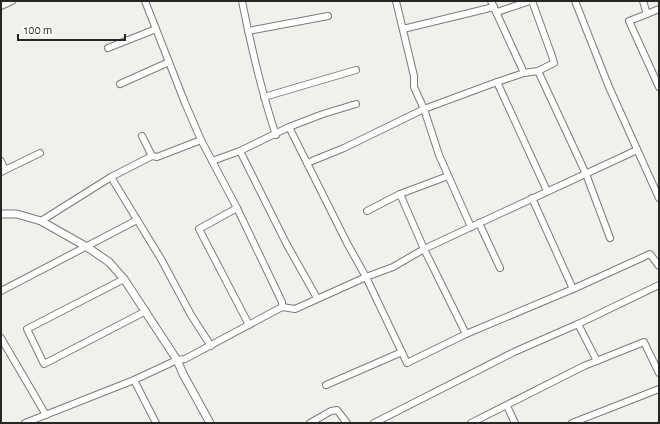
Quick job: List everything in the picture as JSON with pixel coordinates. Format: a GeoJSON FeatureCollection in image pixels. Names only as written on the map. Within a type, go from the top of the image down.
{"type":"FeatureCollection","features":[{"type":"Feature","properties":{"kind":"street"},"geometry":{"type":"LineString","coordinates":[[1,6],[12,1]]}},
{"type":"Feature","properties":{"kind":"street"},"geometry":{"type":"LineString","coordinates":[[145,1],[202,140],[237,208],[282,302],[282,307]]}},
{"type":"Feature","properties":{"kind":"street"},"geometry":{"type":"LineString","coordinates":[[242,1],[252,55],[276,134]]}},
{"type":"Feature","properties":{"kind":"street"},"geometry":{"type":"LineString","coordinates":[[396,1],[414,76],[414,87],[424,109],[439,155],[471,227]]}},
{"type":"Feature","properties":{"kind":"street"},"geometry":{"type":"LineString","coordinates":[[307,163],[344,148],[424,109],[524,73],[538,71],[554,63],[531,1],[494,7],[403,29]]}},
{"type":"Feature","properties":{"kind":"street"},"geometry":{"type":"LineString","coordinates":[[575,1],[609,87],[659,198]]}},
{"type":"Feature","properties":{"kind":"street"},"geometry":{"type":"LineString","coordinates":[[643,1],[647,14]]}},
{"type":"Feature","properties":{"kind":"street"},"geometry":{"type":"LineString","coordinates":[[494,7],[524,73]]}},
{"type":"Feature","properties":{"kind":"street"},"geometry":{"type":"LineString","coordinates":[[659,9],[629,21],[659,87]]}},
{"type":"Feature","properties":{"kind":"street"},"geometry":{"type":"LineString","coordinates":[[248,31],[328,16]]}},
{"type":"Feature","properties":{"kind":"street"},"geometry":{"type":"LineString","coordinates":[[108,48],[156,29]]}},
{"type":"Feature","properties":{"kind":"street"},"geometry":{"type":"LineString","coordinates":[[120,84],[169,62]]}},
{"type":"Feature","properties":{"kind":"street"},"geometry":{"type":"LineString","coordinates":[[264,97],[278,92],[299,88],[356,70]]}},
{"type":"Feature","properties":{"kind":"street"},"geometry":{"type":"LineString","coordinates":[[538,71],[586,174],[610,238]]}},
{"type":"Feature","properties":{"kind":"street"},"geometry":{"type":"LineString","coordinates":[[497,82],[547,190]]}},
{"type":"Feature","properties":{"kind":"street"},"geometry":{"type":"LineString","coordinates":[[212,160],[240,151],[323,114],[356,104]]}},
{"type":"Feature","properties":{"kind":"street"},"geometry":{"type":"LineString","coordinates":[[289,128],[347,243],[366,277],[407,363],[466,334],[573,289],[650,254],[659,266]]}},
{"type":"Feature","properties":{"kind":"street"},"geometry":{"type":"LineString","coordinates":[[142,136],[152,156]]}},
{"type":"Feature","properties":{"kind":"street"},"geometry":{"type":"LineString","coordinates":[[41,222],[111,177],[152,156],[158,157],[202,140]]}},
{"type":"Feature","properties":{"kind":"street"},"geometry":{"type":"LineString","coordinates":[[25,423],[134,380],[177,360],[185,359],[282,307],[295,309],[366,277],[393,267],[424,249],[547,190],[586,174],[637,150]]}},
{"type":"Feature","properties":{"kind":"street"},"geometry":{"type":"LineString","coordinates":[[240,151],[286,243],[317,298]]}},
{"type":"Feature","properties":{"kind":"street"},"geometry":{"type":"LineString","coordinates":[[1,162],[3,171],[40,153]]}},
{"type":"Feature","properties":{"kind":"street"},"geometry":{"type":"LineString","coordinates":[[367,211],[400,194],[448,176]]}},
{"type":"Feature","properties":{"kind":"street"},"geometry":{"type":"LineString","coordinates":[[111,177],[161,260],[191,315],[211,346]]}},
{"type":"Feature","properties":{"kind":"street"},"geometry":{"type":"LineString","coordinates":[[400,194],[424,249],[466,334]]}},
{"type":"Feature","properties":{"kind":"street"},"geometry":{"type":"LineString","coordinates":[[532,198],[573,289]]}},
{"type":"Feature","properties":{"kind":"street"},"geometry":{"type":"LineString","coordinates":[[237,208],[199,229],[249,325]]}},
{"type":"Feature","properties":{"kind":"street"},"geometry":{"type":"LineString","coordinates":[[1,214],[17,214],[41,222],[86,247],[109,262],[124,279],[177,360],[210,423]]}},
{"type":"Feature","properties":{"kind":"street"},"geometry":{"type":"LineString","coordinates":[[1,291],[137,220]]}},
{"type":"Feature","properties":{"kind":"street"},"geometry":{"type":"LineString","coordinates":[[479,223],[500,268]]}},
{"type":"Feature","properties":{"kind":"street"},"geometry":{"type":"LineString","coordinates":[[124,279],[27,329],[44,364],[146,311]]}},
{"type":"Feature","properties":{"kind":"street"},"geometry":{"type":"LineString","coordinates":[[374,423],[514,352],[578,324],[659,284]]}},
{"type":"Feature","properties":{"kind":"street"},"geometry":{"type":"LineString","coordinates":[[578,324],[596,361]]}},
{"type":"Feature","properties":{"kind":"street"},"geometry":{"type":"LineString","coordinates":[[1,338],[44,416],[46,423]]}},
{"type":"Feature","properties":{"kind":"street"},"geometry":{"type":"LineString","coordinates":[[471,423],[584,366],[644,342],[659,373]]}},
{"type":"Feature","properties":{"kind":"street"},"geometry":{"type":"LineString","coordinates":[[326,385],[402,352]]}},
{"type":"Feature","properties":{"kind":"street"},"geometry":{"type":"LineString","coordinates":[[134,380],[156,423]]}},
{"type":"Feature","properties":{"kind":"street"},"geometry":{"type":"LineString","coordinates":[[572,423],[659,389]]}},
{"type":"Feature","properties":{"kind":"street"},"geometry":{"type":"LineString","coordinates":[[507,406],[515,423]]}},
{"type":"Feature","properties":{"kind":"street"},"geometry":{"type":"LineString","coordinates":[[310,423],[331,411],[337,410],[347,423]]}}]}
